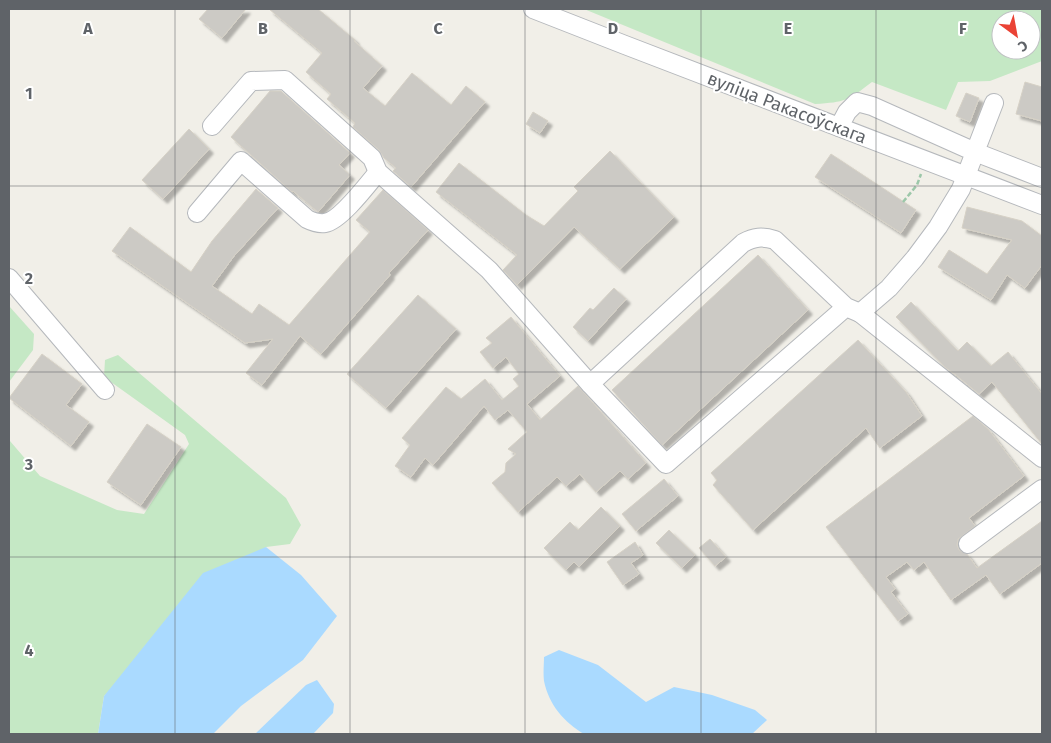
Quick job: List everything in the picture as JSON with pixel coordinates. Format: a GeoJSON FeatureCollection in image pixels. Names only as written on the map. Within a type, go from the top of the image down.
{"type":"FeatureCollection","features":[{"type":"Feature","properties":{"kind":"street","name":"вуліца Ракасоўскага"},"geometry":{"type":"LineString","coordinates":[[533,9],[1042,205]]}},
{"type":"Feature","properties":{"kind":"street"},"geometry":{"type":"LineString","coordinates":[[212,126],[251,81],[285,80],[372,158],[378,172],[489,270],[590,384],[666,464],[853,310],[889,288],[915,258],[961,189],[994,103]]}},
{"type":"Feature","properties":{"kind":"street"},"geometry":{"type":"LineString","coordinates":[[839,128],[847,112],[857,102],[872,106],[975,152],[1042,178]]}},
{"type":"Feature","properties":{"kind":"street"},"geometry":{"type":"LineString","coordinates":[[197,213],[240,161],[307,219],[315,223],[326,223],[338,217],[378,172]]}},
{"type":"Feature","properties":{"kind":"street"},"geometry":{"type":"LineString","coordinates":[[590,384],[743,243],[753,238],[762,237],[775,240],[853,310],[1042,458]]}},
{"type":"Feature","properties":{"kind":"street"},"geometry":{"type":"LineString","coordinates":[[9,278],[106,390]]}},
{"type":"Feature","properties":{"kind":"street"},"geometry":{"type":"LineString","coordinates":[[968,544],[1042,489]]}},
{"type":"Feature","properties":{"kind":"path"},"geometry":{"type":"LineString","coordinates":[[903,202],[917,185],[921,173]]}},
{"type":"Feature","properties":{"kind":"green space"},"geometry":{"type":"Polygon","coordinates":[[[584,9],[1042,9],[1042,61],[990,81],[958,82],[946,110],[872,82],[846,99],[815,104],[584,9]]]}},
{"type":"Feature","properties":{"kind":"green space"},"geometry":{"type":"Polygon","coordinates":[[[9,306],[34,334],[33,350],[9,382],[9,306]]]}},
{"type":"Feature","properties":{"kind":"green space"},"geometry":{"type":"Polygon","coordinates":[[[118,355],[286,498],[301,525],[290,544],[266,547],[104,696],[98,734],[9,734],[9,417],[10,441],[40,476],[117,510],[144,514],[189,444],[185,435],[104,377],[105,360],[118,355]]]}},
{"type":"Feature","properties":{"kind":"water"},"geometry":{"type":"Polygon","coordinates":[[[266,547],[301,575],[337,616],[303,660],[241,706],[213,734],[98,734],[104,696],[203,573],[266,547]]]}},
{"type":"Feature","properties":{"kind":"water"},"geometry":{"type":"Polygon","coordinates":[[[559,650],[598,665],[646,702],[674,687],[712,695],[755,710],[767,720],[752,734],[584,734],[558,712],[546,690],[544,657],[559,650]]]}},
{"type":"Feature","properties":{"kind":"water"},"geometry":{"type":"Polygon","coordinates":[[[317,680],[334,704],[333,713],[313,734],[255,734],[306,685],[317,680]]]}},
{"type":"Feature","properties":{"kind":"building"},"geometry":{"type":"Polygon","coordinates":[[[208,9],[246,9],[222,38],[199,19],[208,9]]]}},
{"type":"Feature","properties":{"kind":"building"},"geometry":{"type":"Polygon","coordinates":[[[269,9],[318,9],[382,66],[363,88],[385,106],[412,73],[451,105],[466,86],[485,102],[411,187],[393,171],[396,168],[384,158],[379,150],[353,127],[355,123],[327,99],[331,94],[306,72],[322,53],[269,9]]]}},
{"type":"Feature","properties":{"kind":"building"},"geometry":{"type":"Polygon","coordinates":[[[1025,82],[1042,87],[1042,121],[1016,114],[1025,82]]]}},
{"type":"Feature","properties":{"kind":"building"},"geometry":{"type":"Polygon","coordinates":[[[270,91],[281,91],[350,153],[339,165],[350,175],[318,212],[292,192],[231,137],[270,91]]]}},
{"type":"Feature","properties":{"kind":"building"},"geometry":{"type":"Polygon","coordinates":[[[966,93],[979,98],[970,122],[956,116],[966,93]]]}},
{"type":"Feature","properties":{"kind":"building"},"geometry":{"type":"Polygon","coordinates":[[[533,112],[548,121],[540,133],[526,124],[533,112]]]}},
{"type":"Feature","properties":{"kind":"building"},"geometry":{"type":"Polygon","coordinates":[[[189,129],[209,149],[163,199],[142,180],[189,129]]]}},
{"type":"Feature","properties":{"kind":"building"},"geometry":{"type":"Polygon","coordinates":[[[610,151],[674,217],[620,269],[574,227],[517,285],[503,270],[517,255],[436,192],[459,163],[526,215],[544,226],[578,191],[574,187],[610,151]]]}},
{"type":"Feature","properties":{"kind":"building"},"geometry":{"type":"Polygon","coordinates":[[[831,154],[916,210],[901,233],[815,177],[831,154]]]}},
{"type":"Feature","properties":{"kind":"building"},"geometry":{"type":"Polygon","coordinates":[[[256,189],[278,208],[234,256],[212,286],[252,314],[259,304],[289,325],[370,232],[356,220],[383,190],[428,230],[321,354],[300,336],[262,385],[246,373],[273,339],[245,343],[112,251],[130,227],[191,272],[212,241],[256,189]]]}},
{"type":"Feature","properties":{"kind":"building"},"geometry":{"type":"Polygon","coordinates":[[[967,207],[1022,221],[1042,236],[1042,265],[1025,288],[1007,275],[991,300],[938,267],[949,250],[987,274],[1012,240],[962,228],[967,207]]]}},
{"type":"Feature","properties":{"kind":"building"},"geometry":{"type":"Polygon","coordinates":[[[758,255],[808,310],[662,445],[612,390],[758,255]]]}},
{"type":"Feature","properties":{"kind":"building"},"geometry":{"type":"Polygon","coordinates":[[[614,288],[626,299],[588,341],[573,327],[590,308],[593,310],[614,288]]]}},
{"type":"Feature","properties":{"kind":"building"},"geometry":{"type":"Polygon","coordinates":[[[418,295],[456,329],[386,408],[347,374],[418,295]]]}},
{"type":"Feature","properties":{"kind":"building"},"geometry":{"type":"Polygon","coordinates":[[[911,302],[958,351],[967,342],[991,366],[1008,352],[1042,394],[1042,444],[992,382],[979,394],[946,368],[896,317],[911,302]]]}},
{"type":"Feature","properties":{"kind":"building"},"geometry":{"type":"Polygon","coordinates":[[[511,317],[560,376],[527,404],[540,420],[578,386],[646,463],[628,479],[620,471],[596,492],[580,474],[566,486],[557,477],[518,512],[492,483],[505,472],[506,463],[516,454],[508,449],[527,432],[508,410],[495,420],[484,406],[433,465],[425,458],[411,477],[395,466],[410,445],[402,438],[446,387],[461,399],[485,379],[502,400],[519,386],[513,379],[519,374],[506,357],[493,368],[480,352],[492,343],[486,338],[511,317]]]}},
{"type":"Feature","properties":{"kind":"building"},"geometry":{"type":"Polygon","coordinates":[[[858,340],[906,392],[922,416],[880,448],[866,428],[753,530],[713,485],[717,480],[711,473],[858,340]]]}},
{"type":"Feature","properties":{"kind":"building"},"geometry":{"type":"Polygon","coordinates":[[[42,354],[82,384],[66,405],[89,422],[71,446],[9,398],[42,354]]]}},
{"type":"Feature","properties":{"kind":"building"},"geometry":{"type":"Polygon","coordinates":[[[973,416],[988,429],[1024,476],[969,518],[975,526],[958,539],[957,545],[959,550],[967,554],[977,568],[1042,521],[1042,563],[1000,594],[986,575],[951,600],[924,562],[914,570],[907,562],[886,577],[895,589],[891,592],[908,614],[898,621],[826,527],[973,416]]]}},
{"type":"Feature","properties":{"kind":"building"},"geometry":{"type":"Polygon","coordinates":[[[147,424],[181,447],[141,505],[107,482],[147,424]]]}},
{"type":"Feature","properties":{"kind":"building"},"geometry":{"type":"Polygon","coordinates":[[[664,479],[678,496],[636,531],[622,514],[664,479]]]}},
{"type":"Feature","properties":{"kind":"building"},"geometry":{"type":"Polygon","coordinates":[[[601,507],[620,526],[579,567],[574,562],[566,570],[544,548],[570,522],[578,530],[601,507]]]}},
{"type":"Feature","properties":{"kind":"building"},"geometry":{"type":"Polygon","coordinates":[[[669,530],[695,555],[682,568],[656,543],[669,530]]]}},
{"type":"Feature","properties":{"kind":"building"},"geometry":{"type":"Polygon","coordinates":[[[710,539],[726,557],[715,566],[699,548],[710,539]]]}},
{"type":"Feature","properties":{"kind":"building"},"geometry":{"type":"Polygon","coordinates":[[[635,542],[643,555],[631,563],[639,574],[623,585],[607,562],[635,542]]]}}]}
